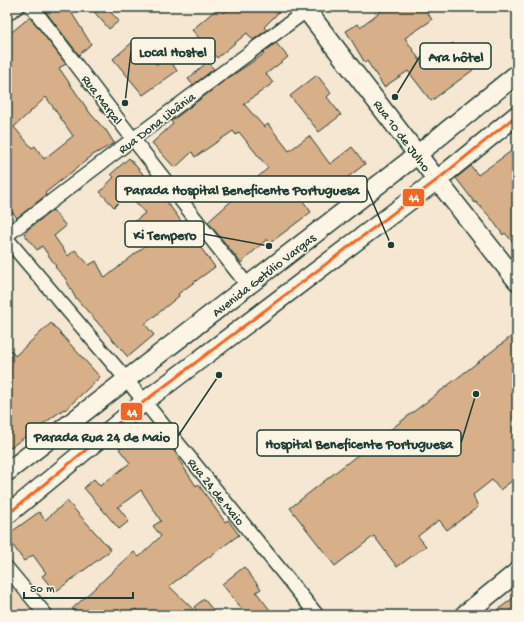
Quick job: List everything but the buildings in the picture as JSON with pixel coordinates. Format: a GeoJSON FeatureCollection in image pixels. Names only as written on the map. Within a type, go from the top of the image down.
{"type":"FeatureCollection","features":[{"type":"Feature","properties":{"kind":"main road","name":"Rua 10 de Julho"},"geometry":{"type":"LineString","coordinates":[[306,9],[418,154],[436,180],[517,281]]}},
{"type":"Feature","properties":{"kind":"main road","name":"Avenida Getúlio Vargas"},"geometry":{"type":"LineString","coordinates":[[7,472],[418,154],[517,74]]}},
{"type":"Feature","properties":{"kind":"main road"},"geometry":{"type":"LineString","coordinates":[[7,515],[145,401],[436,180],[517,115]]}},
{"type":"Feature","properties":{"kind":"main road"},"geometry":{"type":"LineString","coordinates":[[464,615],[517,572]]}},
{"type":"Feature","properties":{"kind":"street"},"geometry":{"type":"LineString","coordinates":[[7,14],[17,7]]}},
{"type":"Feature","properties":{"kind":"street","name":"Rua Marçal"},"geometry":{"type":"LineString","coordinates":[[32,7],[248,286]]}},
{"type":"Feature","properties":{"kind":"street","name":"Rua Dona Libânia"},"geometry":{"type":"LineString","coordinates":[[7,235],[306,9]]}},
{"type":"Feature","properties":{"kind":"street","name":"Rua 24 de Maio"},"geometry":{"type":"LineString","coordinates":[[7,239],[145,401],[317,615]]}},
{"type":"Feature","properties":{"kind":"street"},"geometry":{"type":"LineString","coordinates":[[7,568],[46,615]]}},
{"type":"Feature","properties":{"kind":"shaded area"},"geometry":{"type":"Polygon","coordinates":[[[7,582],[35,615],[7,615],[7,582]]]}},
{"type":"Feature","properties":{"kind":"transit line","name":"44"},"geometry":{"type":"LineString","coordinates":[[7,515],[145,401],[437,180],[517,115]]}},
{"type":"Feature","properties":{"kind":"place","name":"Ara hôtel"},"geometry":{"type":"Point","coordinates":[395,97]}},
{"type":"Feature","properties":{"kind":"place","name":"Local Hostel"},"geometry":{"type":"Point","coordinates":[125,103]}},
{"type":"Feature","properties":{"kind":"place","name":"Parada Hospital Beneficente Portuguesa"},"geometry":{"type":"Point","coordinates":[391,245]}},
{"type":"Feature","properties":{"kind":"place","name":"Ki Tempero"},"geometry":{"type":"Point","coordinates":[269,246]}},
{"type":"Feature","properties":{"kind":"place","name":"Parada Rua 24 de Maio"},"geometry":{"type":"Point","coordinates":[219,375]}},
{"type":"Feature","properties":{"kind":"place","name":"Hospital Beneficente Portuguesa"},"geometry":{"type":"Point","coordinates":[476,394]}}]}
